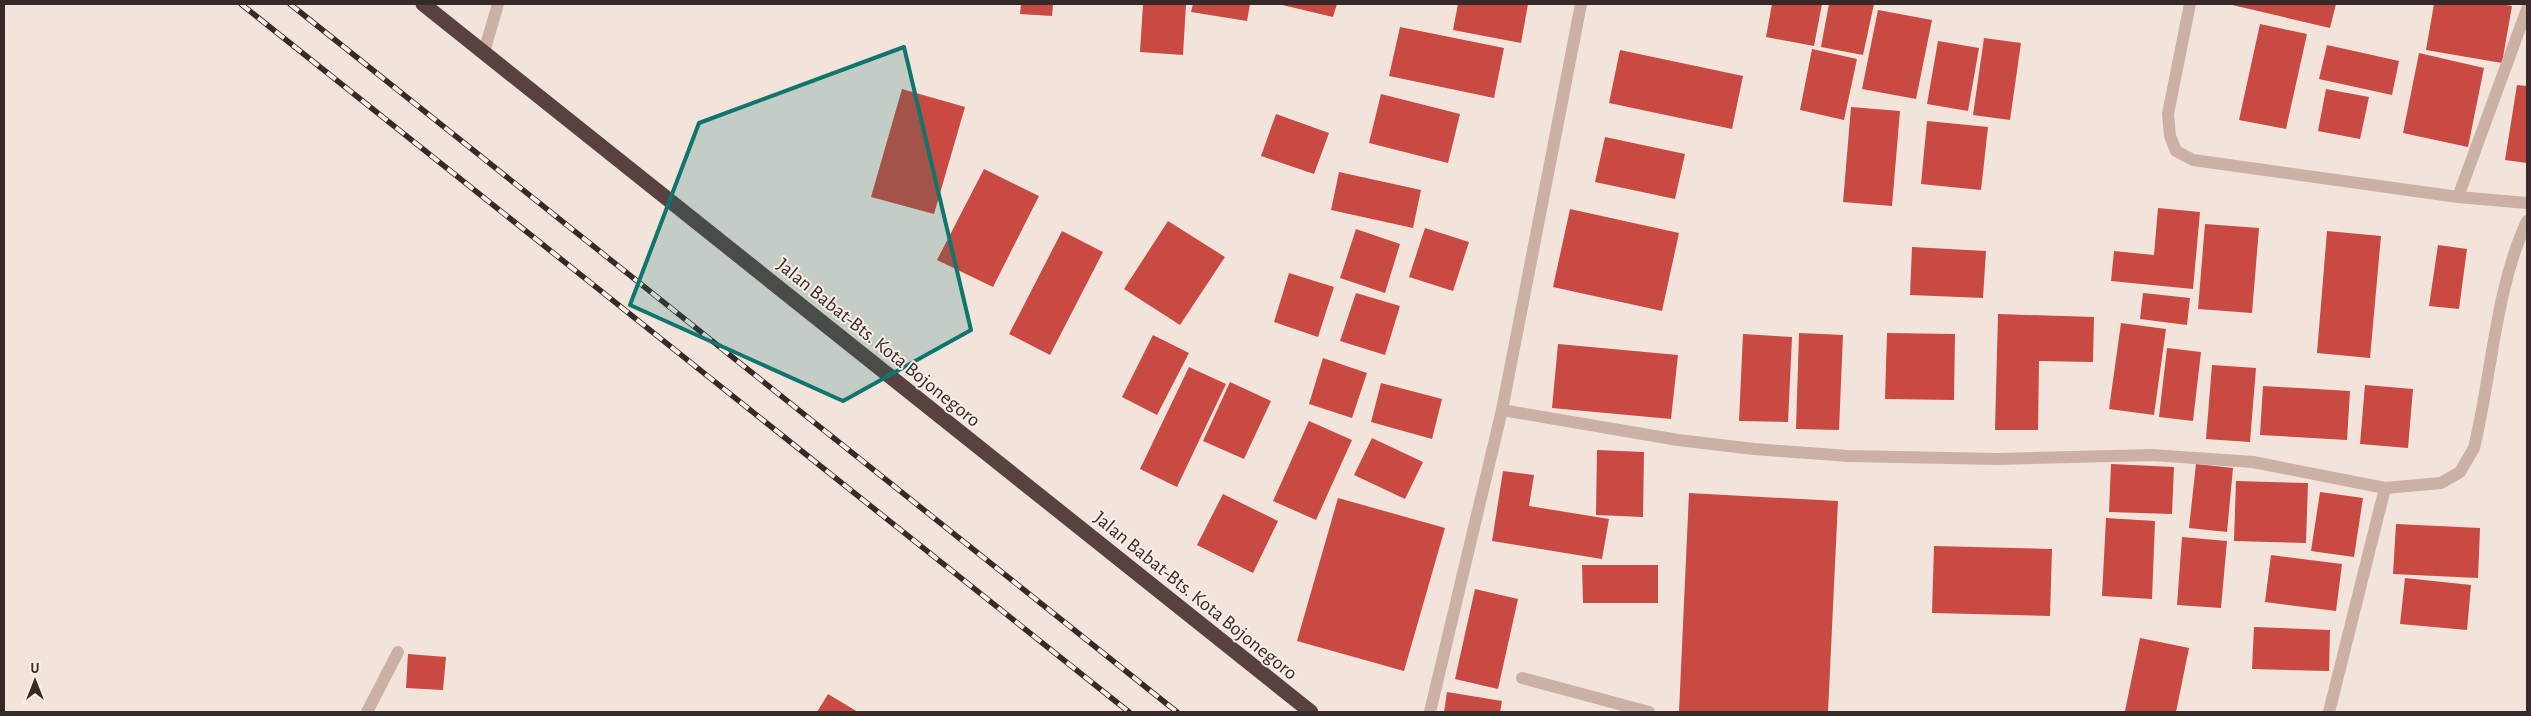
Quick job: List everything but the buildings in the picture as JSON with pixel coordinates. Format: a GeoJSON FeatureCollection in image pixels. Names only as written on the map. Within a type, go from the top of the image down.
{"type":"FeatureCollection","features":[{"type":"Feature","properties":{"kind":"highway","name":"Jalan Babat-Bts. Kota Bojonegoro"},"geometry":{"type":"LineString","coordinates":[[423,4],[1311,712]]}},
{"type":"Feature","properties":{"kind":"street"},"geometry":{"type":"LineString","coordinates":[[484,52],[498,4]]}},
{"type":"Feature","properties":{"kind":"street"},"geometry":{"type":"LineString","coordinates":[[1430,712],[1502,410],[1582,4]]}},
{"type":"Feature","properties":{"kind":"street"},"geometry":{"type":"LineString","coordinates":[[2190,4],[2168,114],[2170,136],[2176,151],[2193,160],[2458,197],[2527,203]]}},
{"type":"Feature","properties":{"kind":"street"},"geometry":{"type":"LineString","coordinates":[[2458,197],[2527,9]]}},
{"type":"Feature","properties":{"kind":"street"},"geometry":{"type":"LineString","coordinates":[[1502,410],[1678,440],[1754,449],[1848,456],[1989,458],[2170,456],[2253,462],[2385,488],[2441,482],[2460,472],[2474,448],[2507,277],[2516,245],[2527,221]]}},
{"type":"Feature","properties":{"kind":"street"},"geometry":{"type":"LineString","coordinates":[[2328,712],[2385,488]]}},
{"type":"Feature","properties":{"kind":"street"},"geometry":{"type":"LineString","coordinates":[[367,712],[398,652]]}},
{"type":"Feature","properties":{"kind":"street"},"geometry":{"type":"LineString","coordinates":[[1522,678],[1649,712]]}},
{"type":"Feature","properties":{"kind":"highlighted area"},"geometry":{"type":"Polygon","coordinates":[[[904,47],[971,330],[843,401],[630,305],[699,123],[904,47]]]}},
{"type":"Feature","properties":{"kind":"railway"},"geometry":{"type":"LineString","coordinates":[[241,4],[1129,712]]}},
{"type":"Feature","properties":{"kind":"railway"},"geometry":{"type":"LineString","coordinates":[[290,4],[1177,712]]}}]}
